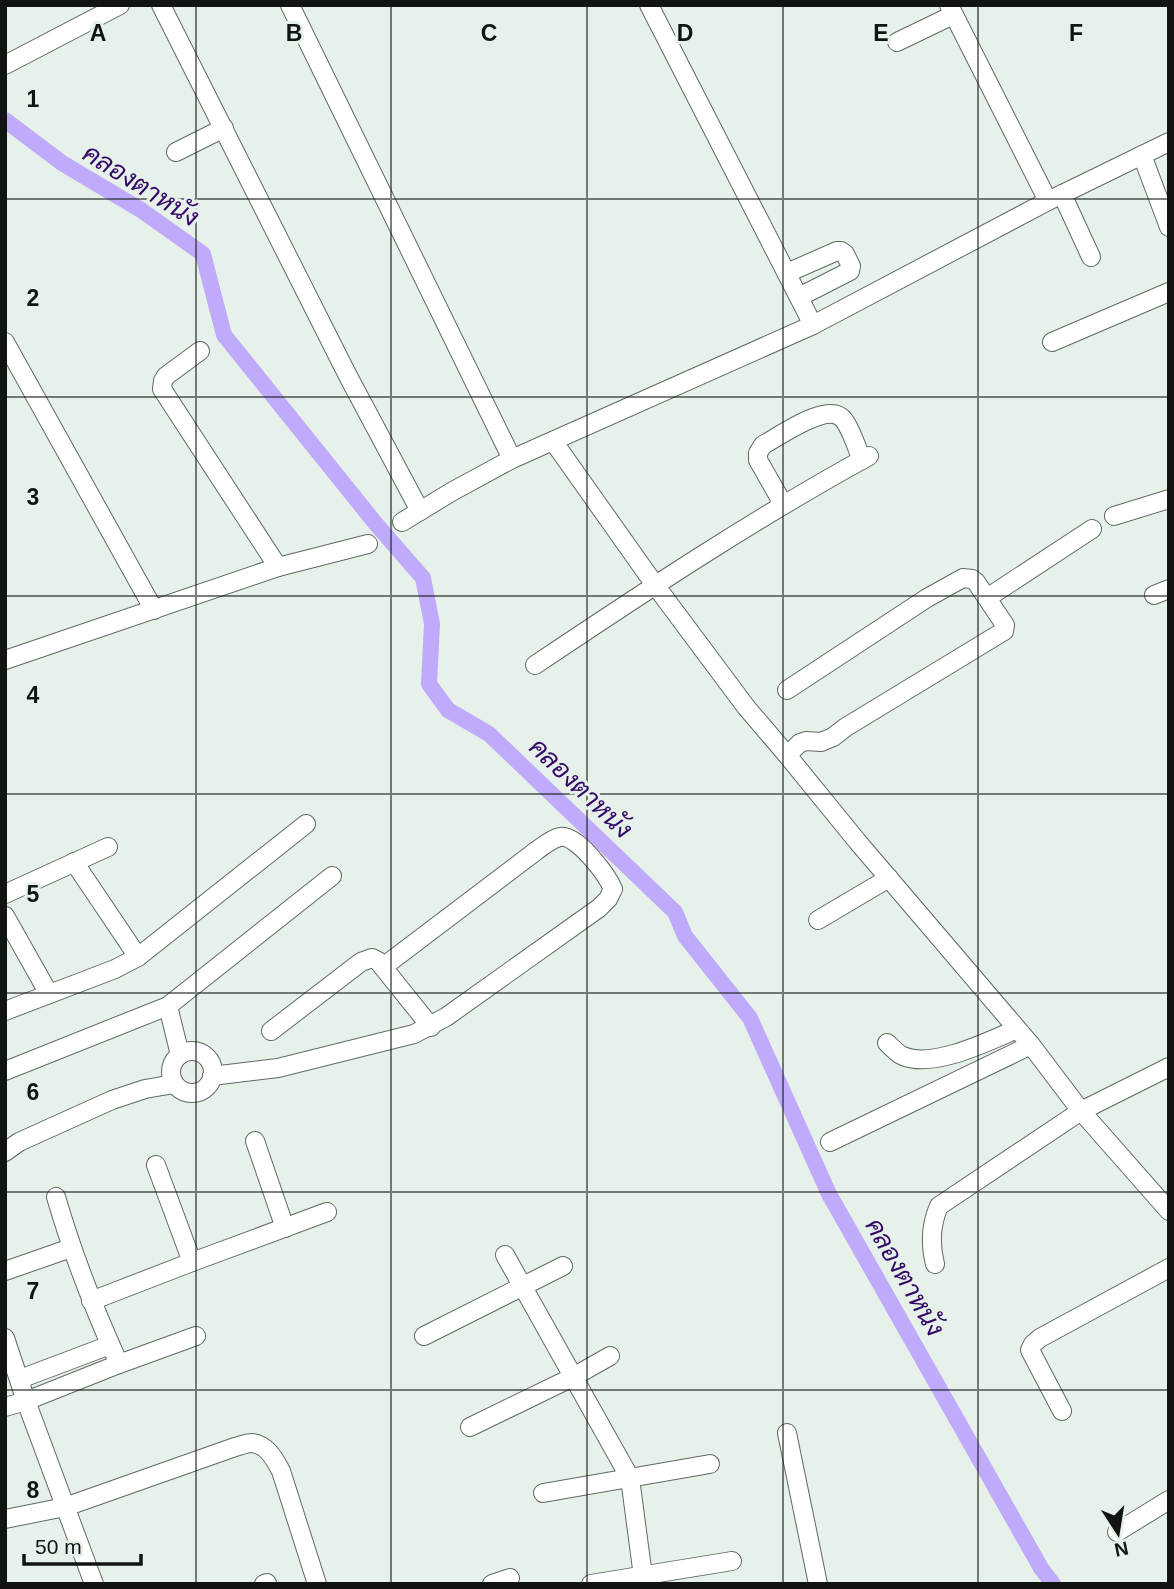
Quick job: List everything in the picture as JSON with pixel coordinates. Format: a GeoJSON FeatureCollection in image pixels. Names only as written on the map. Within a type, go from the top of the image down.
{"type":"FeatureCollection","features":[{"type":"Feature","properties":{"kind":"street"},"geometry":{"type":"LineString","coordinates":[[5,65],[120,5]]}},
{"type":"Feature","properties":{"kind":"street"},"geometry":{"type":"LineString","coordinates":[[161,5],[348,376],[420,511]]}},
{"type":"Feature","properties":{"kind":"street"},"geometry":{"type":"LineString","coordinates":[[290,5],[512,459]]}},
{"type":"Feature","properties":{"kind":"street"},"geometry":{"type":"LineString","coordinates":[[649,5],[813,325]]}},
{"type":"Feature","properties":{"kind":"street"},"geometry":{"type":"LineString","coordinates":[[897,42],[951,10],[1091,257]]}},
{"type":"Feature","properties":{"kind":"street"},"geometry":{"type":"LineString","coordinates":[[176,152],[224,128]]}},
{"type":"Feature","properties":{"kind":"street"},"geometry":{"type":"LineString","coordinates":[[402,522],[512,459],[813,325],[1055,197],[1169,142]]}},
{"type":"Feature","properties":{"kind":"street"},"geometry":{"type":"LineString","coordinates":[[1142,155],[1169,227]]}},
{"type":"Feature","properties":{"kind":"street"},"geometry":{"type":"LineString","coordinates":[[787,273],[837,251],[845,254],[849,261],[850,271],[799,297]]}},
{"type":"Feature","properties":{"kind":"street"},"geometry":{"type":"LineString","coordinates":[[1052,342],[1169,292]]}},
{"type":"Feature","properties":{"kind":"street"},"geometry":{"type":"LineString","coordinates":[[5,342],[154,610]]}},
{"type":"Feature","properties":{"kind":"street"},"geometry":{"type":"LineString","coordinates":[[200,351],[166,376],[162,389],[278,567]]}},
{"type":"Feature","properties":{"kind":"street"},"geometry":{"type":"LineString","coordinates":[[535,665],[783,504],[866,458],[842,418],[832,412],[817,415],[763,446],[758,453],[758,460],[783,504]]}},
{"type":"Feature","properties":{"kind":"street"},"geometry":{"type":"LineString","coordinates":[[553,441],[746,707],[1031,1045],[1081,1111],[1169,1211]]}},
{"type":"Feature","properties":{"kind":"street"},"geometry":{"type":"LineString","coordinates":[[1114,516],[1169,499]]}},
{"type":"Feature","properties":{"kind":"street"},"geometry":{"type":"LineString","coordinates":[[987,598],[1091,529]]}},
{"type":"Feature","properties":{"kind":"street"},"geometry":{"type":"LineString","coordinates":[[5,660],[278,567],[368,544]]}},
{"type":"Feature","properties":{"kind":"street"},"geometry":{"type":"LineString","coordinates":[[787,691],[927,598],[963,578],[976,582],[1005,625],[1004,631],[833,737],[821,742],[800,743],[787,755]]}},
{"type":"Feature","properties":{"kind":"street"},"geometry":{"type":"LineString","coordinates":[[5,1011],[115,969],[138,957],[306,824]]}},
{"type":"Feature","properties":{"kind":"street"},"geometry":{"type":"LineString","coordinates":[[212,1076],[278,1068],[414,1034],[431,1027],[598,908],[613,890],[609,880],[580,845],[568,837],[560,837],[536,851],[383,967]]}},
{"type":"Feature","properties":{"kind":"street"},"geometry":{"type":"LineString","coordinates":[[5,894],[108,847]]}},
{"type":"Feature","properties":{"kind":"street"},"geometry":{"type":"LineString","coordinates":[[74,862],[138,957]]}},
{"type":"Feature","properties":{"kind":"street"},"geometry":{"type":"LineString","coordinates":[[5,1071],[168,1006],[332,876]]}},
{"type":"Feature","properties":{"kind":"street"},"geometry":{"type":"LineString","coordinates":[[818,920],[889,878]]}},
{"type":"Feature","properties":{"kind":"street"},"geometry":{"type":"LineString","coordinates":[[5,916],[49,994]]}},
{"type":"Feature","properties":{"kind":"street"},"geometry":{"type":"LineString","coordinates":[[271,1031],[361,962],[372,958],[378,961],[431,1027]]}},
{"type":"Feature","properties":{"kind":"street"},"geometry":{"type":"LineString","coordinates":[[168,1006],[180,1055]]}},
{"type":"Feature","properties":{"kind":"street"},"geometry":{"type":"LineString","coordinates":[[887,1043],[901,1056],[916,1060],[938,1058],[961,1052],[1017,1029]]}},
{"type":"Feature","properties":{"kind":"street"},"geometry":{"type":"LineString","coordinates":[[830,1142],[1031,1045]]}},
{"type":"Feature","properties":{"kind":"street"},"geometry":{"type":"LineString","coordinates":[[196,1052],[209,1060],[212,1068],[209,1084],[196,1093],[187,1093],[174,1084],[171,1068],[180,1055],[196,1052]]}},
{"type":"Feature","properties":{"kind":"street"},"geometry":{"type":"LineString","coordinates":[[935,1265],[931,1238],[933,1219],[939,1206],[1081,1111],[1169,1067]]}},
{"type":"Feature","properties":{"kind":"street"},"geometry":{"type":"LineString","coordinates":[[5,1152],[19,1142],[112,1100],[145,1088],[174,1084]]}},
{"type":"Feature","properties":{"kind":"street"},"geometry":{"type":"LineString","coordinates":[[255,1141],[285,1228]]}},
{"type":"Feature","properties":{"kind":"street"},"geometry":{"type":"LineString","coordinates":[[156,1165],[192,1262]]}},
{"type":"Feature","properties":{"kind":"street"},"geometry":{"type":"LineString","coordinates":[[56,1197],[71,1248],[118,1364]]}},
{"type":"Feature","properties":{"kind":"street"},"geometry":{"type":"LineString","coordinates":[[91,1301],[327,1212]]}},
{"type":"Feature","properties":{"kind":"street"},"geometry":{"type":"LineString","coordinates":[[5,1271],[71,1248]]}},
{"type":"Feature","properties":{"kind":"street"},"geometry":{"type":"LineString","coordinates":[[505,1255],[630,1478],[644,1580]]}},
{"type":"Feature","properties":{"kind":"street"},"geometry":{"type":"LineString","coordinates":[[424,1336],[563,1266]]}},
{"type":"Feature","properties":{"kind":"street"},"geometry":{"type":"LineString","coordinates":[[1062,1411],[1030,1350],[1032,1345],[1040,1338],[1169,1268]]}},
{"type":"Feature","properties":{"kind":"street"},"geometry":{"type":"LineString","coordinates":[[5,1407],[195,1336]]}},
{"type":"Feature","properties":{"kind":"street"},"geometry":{"type":"LineString","coordinates":[[5,1338],[94,1584]]}},
{"type":"Feature","properties":{"kind":"street"},"geometry":{"type":"LineString","coordinates":[[20,1379],[110,1345]]}},
{"type":"Feature","properties":{"kind":"street"},"geometry":{"type":"LineString","coordinates":[[470,1427],[610,1356]]}},
{"type":"Feature","properties":{"kind":"street"},"geometry":{"type":"LineString","coordinates":[[787,1433],[818,1584]]}},
{"type":"Feature","properties":{"kind":"street"},"geometry":{"type":"LineString","coordinates":[[5,1519],[65,1507],[252,1443],[272,1454],[281,1471],[317,1584]]}},
{"type":"Feature","properties":{"kind":"street"},"geometry":{"type":"LineString","coordinates":[[543,1493],[709,1464]]}},
{"type":"Feature","properties":{"kind":"street"},"geometry":{"type":"LineString","coordinates":[[1117,1532],[1169,1500]]}},
{"type":"Feature","properties":{"kind":"street"},"geometry":{"type":"LineString","coordinates":[[591,1584],[644,1580],[732,1562]]}},
{"type":"Feature","properties":{"kind":"waterway","name":"คลองตาหนัง"},"geometry":{"type":"LineString","coordinates":[[5,120],[62,163],[141,210],[203,254],[224,335],[376,524],[423,578],[432,624],[429,684],[448,710],[489,734],[675,912],[685,936],[750,1018],[829,1194],[1041,1568],[1053,1584]]}}]}
